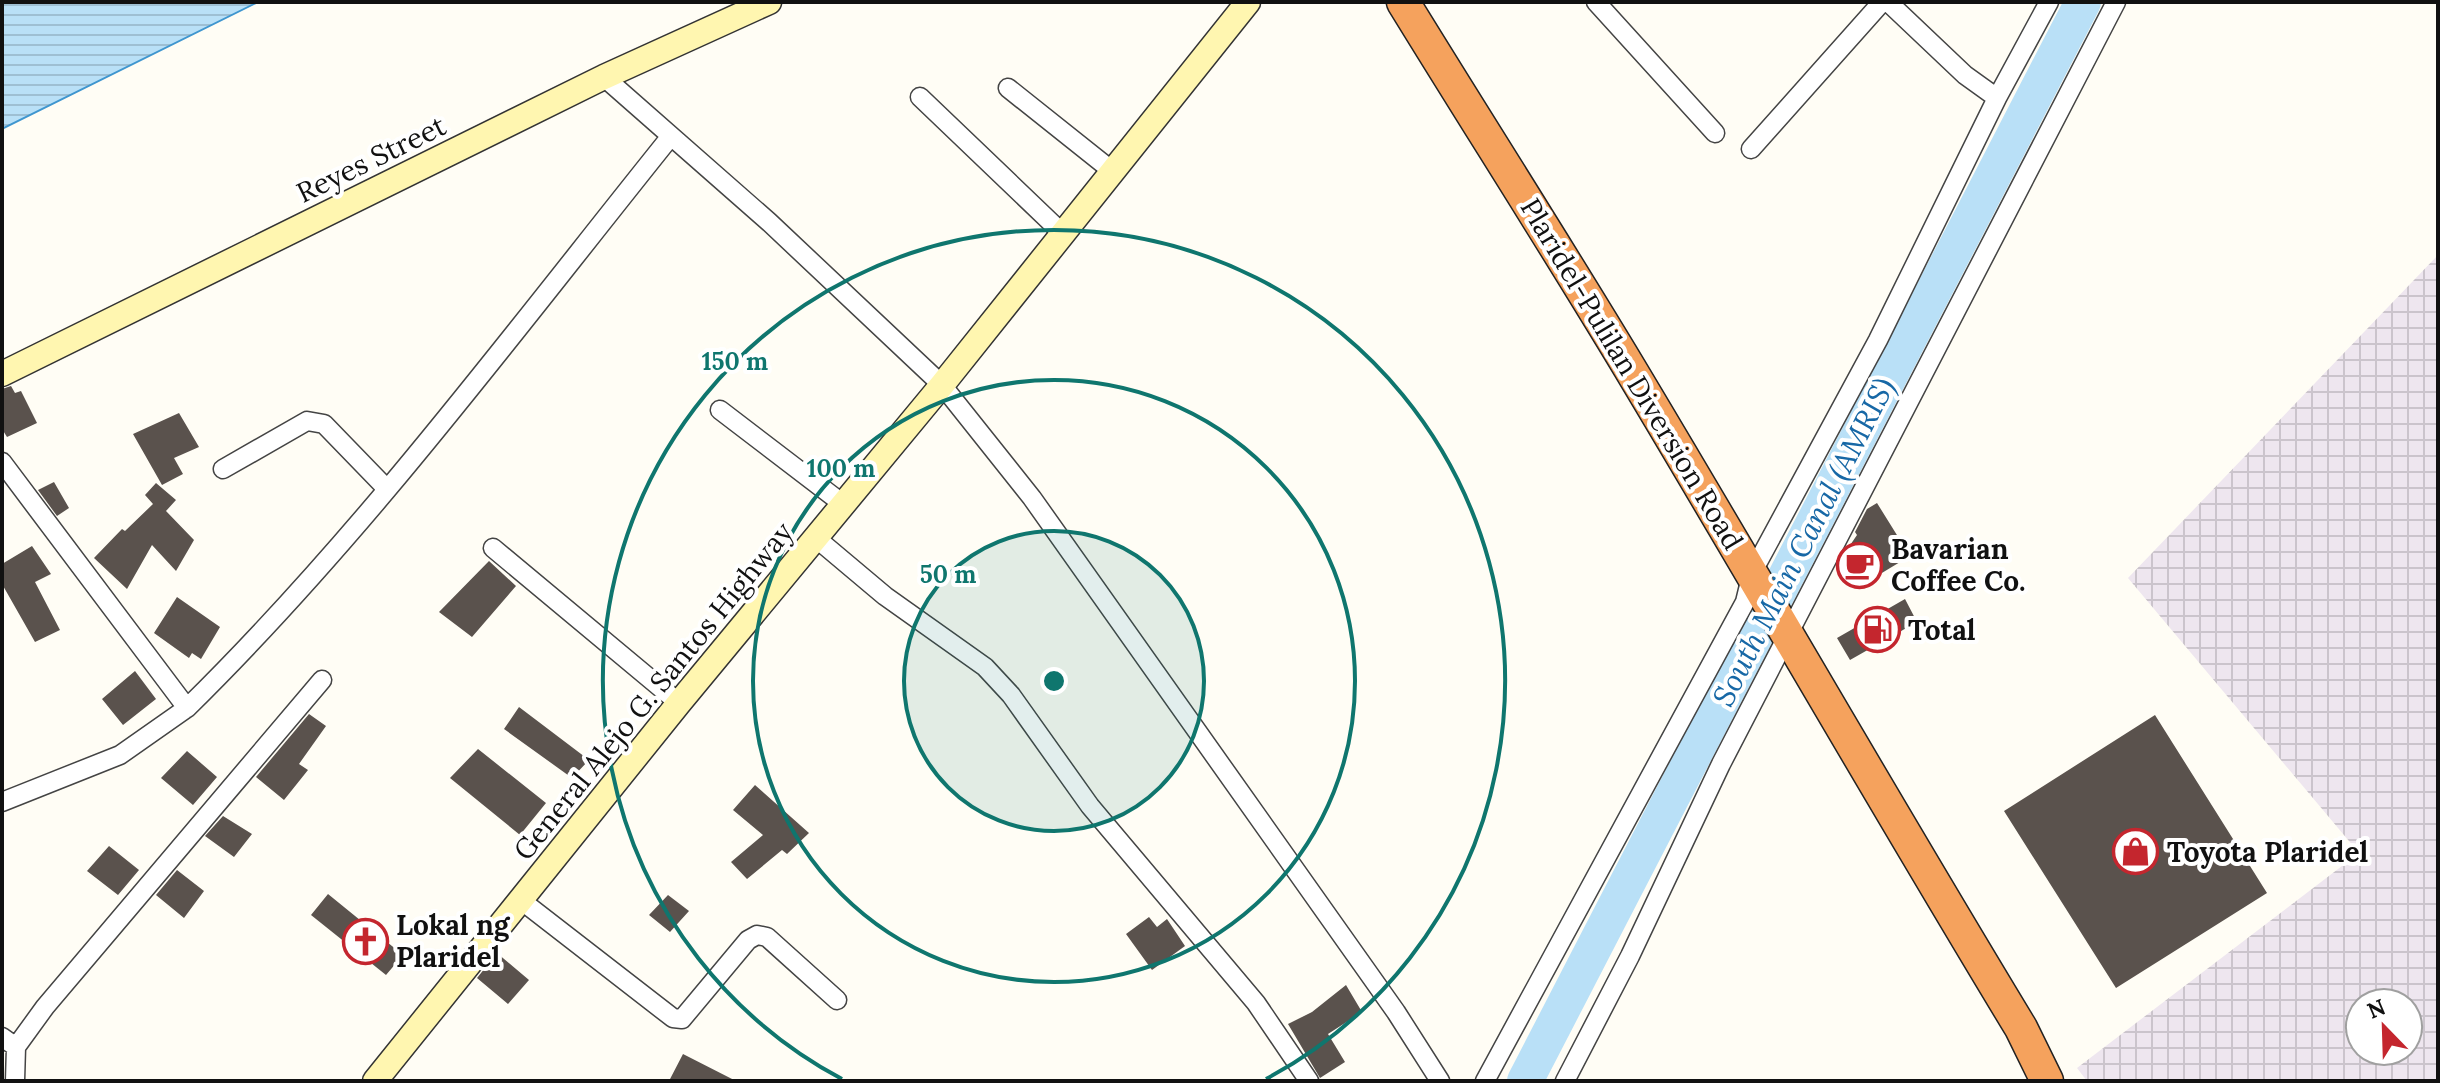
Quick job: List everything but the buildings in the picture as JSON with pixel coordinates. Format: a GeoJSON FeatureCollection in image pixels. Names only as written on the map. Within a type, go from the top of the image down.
{"type":"FeatureCollection","features":[{"type":"Feature","properties":{"kind":"highway","name":"Plaridel-Pulilan Diversion Road"},"geometry":{"type":"LineString","coordinates":[[1403,2],[1499,151],[1755,578],[1829,711],[2021,1028],[2047,1081]]}},
{"type":"Feature","properties":{"kind":"main road","name":"Reyes Street"},"geometry":{"type":"LineString","coordinates":[[2,374],[604,77],[769,2]]}},
{"type":"Feature","properties":{"kind":"main road","name":"General Alejo G. Santos Highway"},"geometry":{"type":"LineString","coordinates":[[375,1081],[679,703],[942,385],[1061,232],[1248,2]]}},
{"type":"Feature","properties":{"kind":"street"},"geometry":{"type":"LineString","coordinates":[[1596,2],[1715,133]]}},
{"type":"Feature","properties":{"kind":"street"},"geometry":{"type":"LineString","coordinates":[[1751,149],[1885,2],[1965,75],[1997,98]]}},
{"type":"Feature","properties":{"kind":"street"},"geometry":{"type":"LineString","coordinates":[[1485,1081],[1745,602],[1997,98],[2049,2]]}},
{"type":"Feature","properties":{"kind":"street"},"geometry":{"type":"LineString","coordinates":[[1565,1081],[1785,630],[2116,2]]}},
{"type":"Feature","properties":{"kind":"street"},"geometry":{"type":"LineString","coordinates":[[604,77],[942,385],[1032,498],[1369,975],[1440,1081]]}},
{"type":"Feature","properties":{"kind":"street"},"geometry":{"type":"LineString","coordinates":[[1008,88],[1111,170]]}},
{"type":"Feature","properties":{"kind":"street"},"geometry":{"type":"LineString","coordinates":[[920,97],[1061,232]]}},
{"type":"Feature","properties":{"kind":"street"},"geometry":{"type":"LineString","coordinates":[[2,802],[120,755],[187,708],[278,615],[386,488],[671,136]]}},
{"type":"Feature","properties":{"kind":"street"},"geometry":{"type":"LineString","coordinates":[[720,410],[843,504]]}},
{"type":"Feature","properties":{"kind":"street"},"geometry":{"type":"LineString","coordinates":[[223,469],[307,421],[324,424],[386,488]]}},
{"type":"Feature","properties":{"kind":"street"},"geometry":{"type":"LineString","coordinates":[[2,462],[187,708]]}},
{"type":"Feature","properties":{"kind":"street"},"geometry":{"type":"LineString","coordinates":[[816,538],[885,596],[985,667],[1011,695],[1090,806],[1256,1003],[1309,1081]]}},
{"type":"Feature","properties":{"kind":"street"},"geometry":{"type":"LineString","coordinates":[[493,548],[679,703]]}},
{"type":"Feature","properties":{"kind":"street"},"geometry":{"type":"LineString","coordinates":[[15,1081],[9,1042],[45,1007],[322,680]]}},
{"type":"Feature","properties":{"kind":"street"},"geometry":{"type":"LineString","coordinates":[[522,901],[673,1018],[682,1019],[748,940],[757,935],[767,937],[837,1000]]}},
{"type":"Feature","properties":{"kind":"shaded area"},"geometry":{"type":"Polygon","coordinates":[[[2438,255],[2438,1081],[2087,1081],[2077,1068],[2359,853],[2128,578],[2438,255]]]}},
{"type":"Feature","properties":{"kind":"water"},"geometry":{"type":"Polygon","coordinates":[[[2,2],[258,2],[2,129],[2,2]]]}},
{"type":"Feature","properties":{"kind":"waterway","name":"South Main Canal (AMRIS)"},"geometry":{"type":"LineString","coordinates":[[1525,1081],[2083,2]]}},
{"type":"Feature","properties":{"kind":"place","name":"Bavarian Coffee Co."},"geometry":{"type":"Point","coordinates":[1860,565]}},
{"type":"Feature","properties":{"kind":"place","name":"Total"},"geometry":{"type":"Point","coordinates":[1877,630]}},
{"type":"Feature","properties":{"kind":"place","name":"Toyota Plaridel"},"geometry":{"type":"Point","coordinates":[2136,852]}},
{"type":"Feature","properties":{"kind":"place","name":"Lokal ng Plaridel"},"geometry":{"type":"Point","coordinates":[365,941]}}]}
